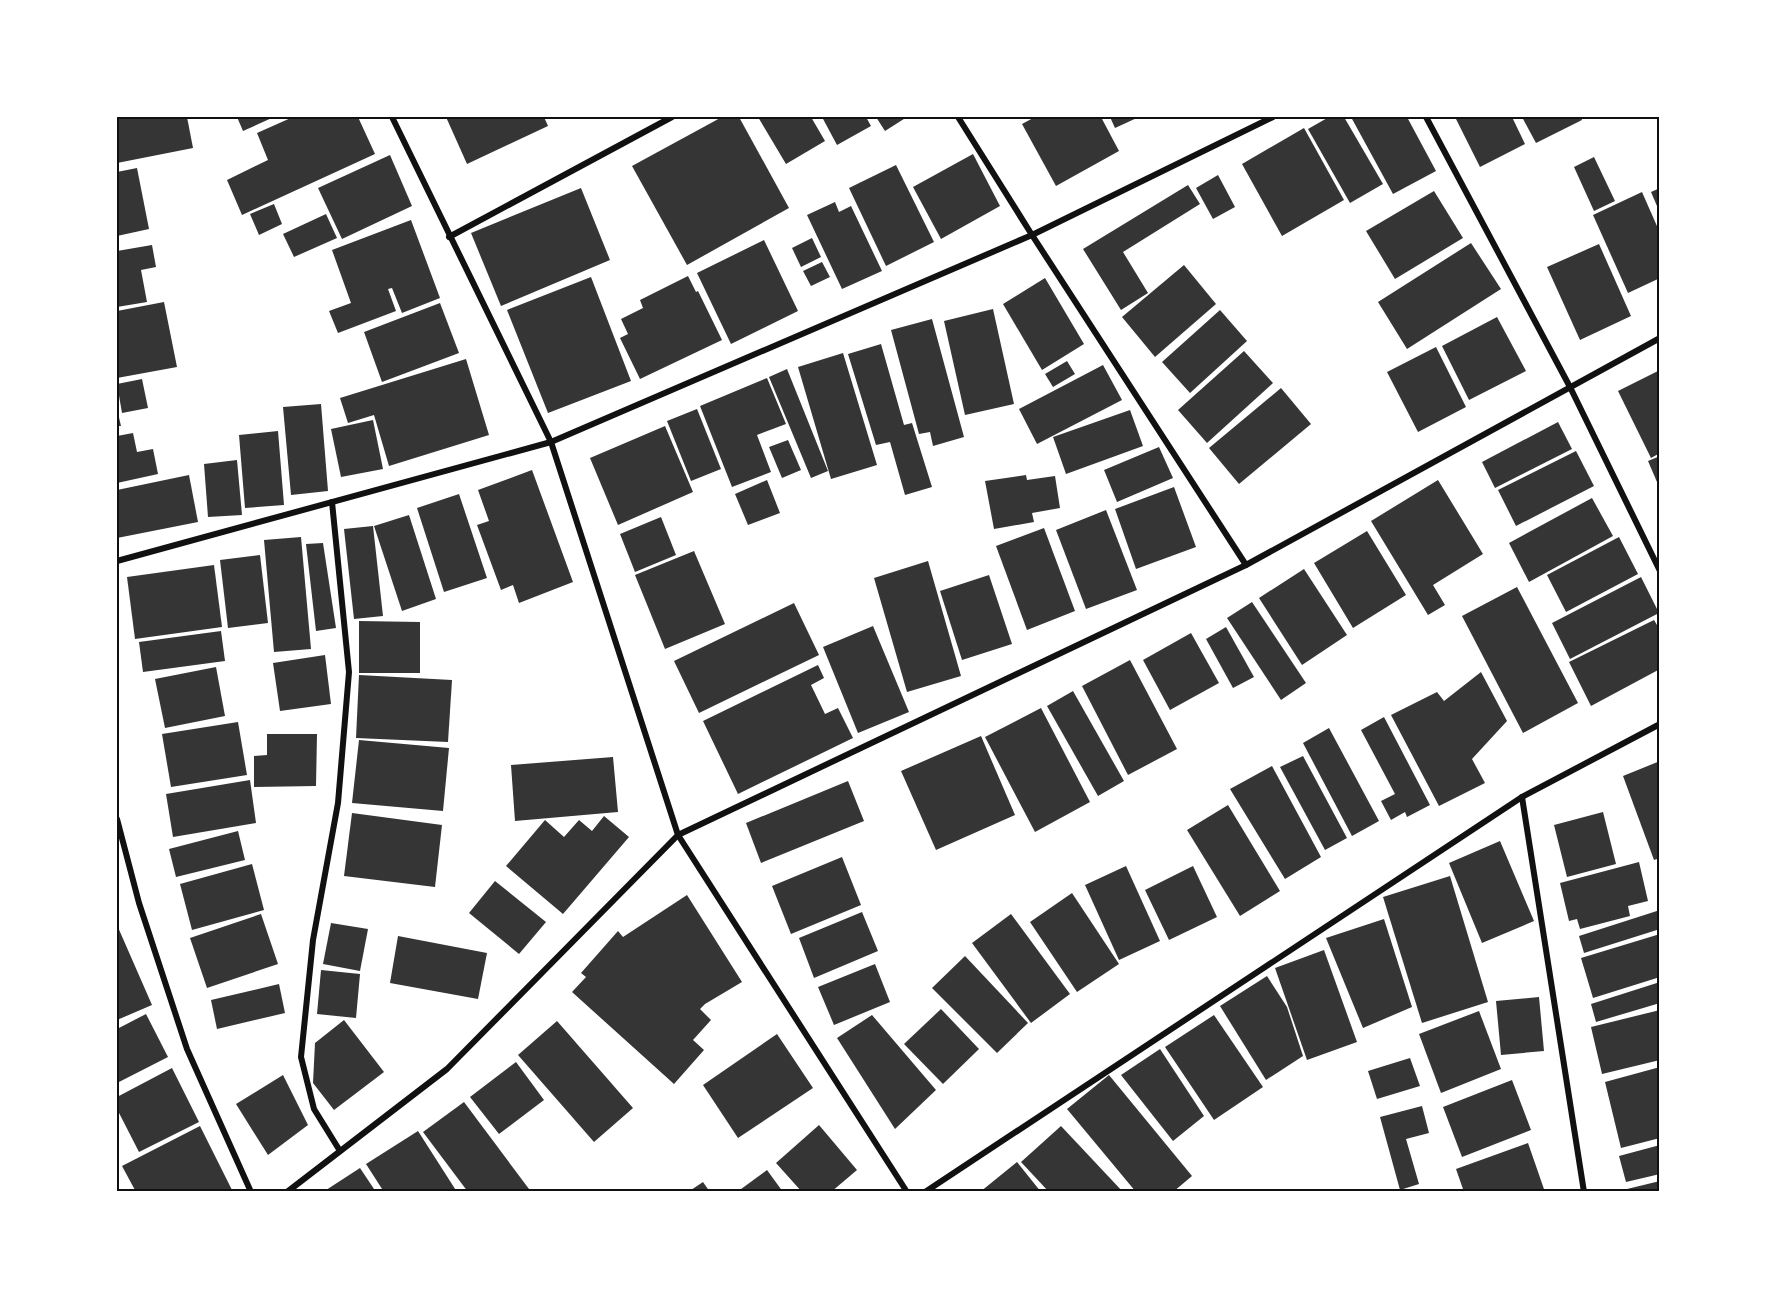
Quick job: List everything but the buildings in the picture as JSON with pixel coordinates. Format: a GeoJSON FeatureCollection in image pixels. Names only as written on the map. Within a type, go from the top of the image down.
{"type":"FeatureCollection","features":[{"type":"Feature","properties":{"kind":"street"},"geometry":{"type":"LineString","coordinates":[[392,117],[550,442],[678,835],[907,1192]]}},
{"type":"Feature","properties":{"kind":"street"},"geometry":{"type":"LineString","coordinates":[[449,237],[672,117]]}},
{"type":"Feature","properties":{"kind":"street"},"geometry":{"type":"LineString","coordinates":[[958,117],[1246,565]]}},
{"type":"Feature","properties":{"kind":"street"},"geometry":{"type":"LineString","coordinates":[[117,561],[550,442],[1032,235],[1273,117]]}},
{"type":"Feature","properties":{"kind":"street"},"geometry":{"type":"LineString","coordinates":[[1426,117],[1570,387],[1660,570]]}},
{"type":"Feature","properties":{"kind":"street"},"geometry":{"type":"LineString","coordinates":[[287,1192],[447,1069],[678,835],[1246,565],[1660,338]]}},
{"type":"Feature","properties":{"kind":"street"},"geometry":{"type":"LineString","coordinates":[[332,502],[349,672],[338,802],[313,940],[301,1057],[314,1109],[340,1151]]}},
{"type":"Feature","properties":{"kind":"street"},"geometry":{"type":"LineString","coordinates":[[925,1192],[1522,797],[1660,724]]}},
{"type":"Feature","properties":{"kind":"street"},"geometry":{"type":"LineString","coordinates":[[1522,797],[1584,1192]]}},
{"type":"Feature","properties":{"kind":"street"},"geometry":{"type":"LineString","coordinates":[[117,819],[139,903],[187,1049],[251,1192]]}}]}
